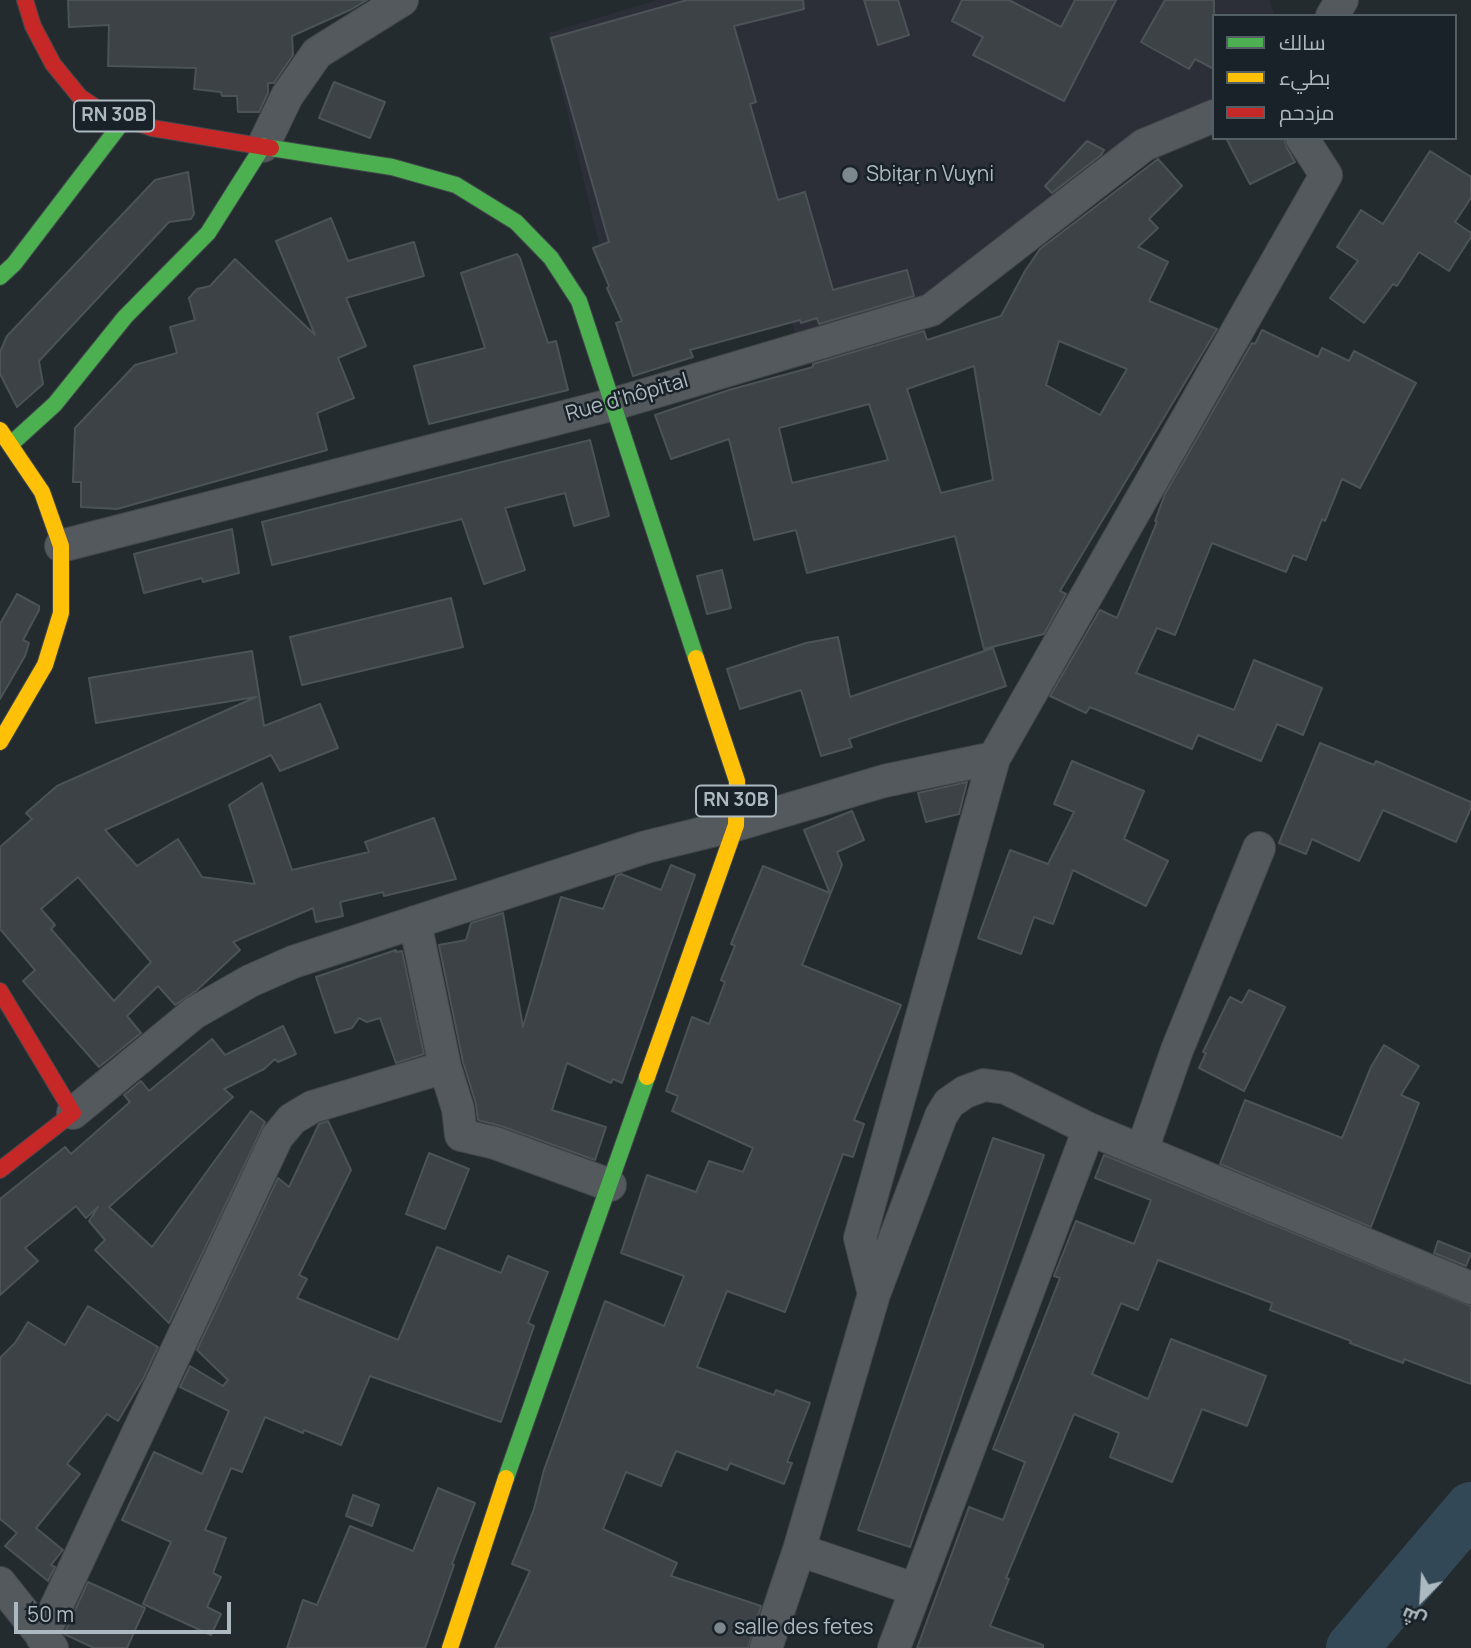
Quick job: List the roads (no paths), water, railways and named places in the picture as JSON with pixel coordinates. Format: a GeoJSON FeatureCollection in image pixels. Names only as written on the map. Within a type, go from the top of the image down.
{"type":"FeatureCollection","features":[{"type":"Feature","properties":{"kind":"main road","name":"RN 30B"},"geometry":{"type":"LineString","coordinates":[[25,0],[43,45],[66,81],[80,97],[101,111],[124,120],[185,135],[392,167],[456,185],[516,222],[551,258],[579,301],[737,782],[736,825],[685,965],[450,1648]]}},
{"type":"Feature","properties":{"kind":"main road"},"geometry":{"type":"LineString","coordinates":[[0,276],[13,264],[124,120]]}},
{"type":"Feature","properties":{"kind":"main road"},"geometry":{"type":"LineString","coordinates":[[10,443],[55,404],[125,317],[208,233],[263,146]]}},
{"type":"Feature","properties":{"kind":"main road"},"geometry":{"type":"LineString","coordinates":[[0,430],[42,492],[61,546],[61,612],[45,665],[0,742]]}},
{"type":"Feature","properties":{"kind":"main road"},"geometry":{"type":"LineString","coordinates":[[0,990],[74,1113],[0,1170]]}},
{"type":"Feature","properties":{"kind":"street"},"geometry":{"type":"LineString","coordinates":[[263,146],[287,96],[317,53],[402,0]]}},
{"type":"Feature","properties":{"kind":"street","name":"Rue d'hôpital"},"geometry":{"type":"LineString","coordinates":[[61,546],[614,404],[931,310],[1144,145],[1212,117]]}},
{"type":"Feature","properties":{"kind":"street"},"geometry":{"type":"LineString","coordinates":[[874,1294],[860,1238],[994,758],[1326,175],[1303,140]]}},
{"type":"Feature","properties":{"kind":"street"},"geometry":{"type":"LineString","coordinates":[[74,1113],[194,1013],[250,981],[293,962],[646,847],[736,825],[884,781],[994,758]]}},
{"type":"Feature","properties":{"kind":"street"},"geometry":{"type":"LineString","coordinates":[[1142,1150],[1177,1050],[1259,848]]}},
{"type":"Feature","properties":{"kind":"street"},"geometry":{"type":"LineString","coordinates":[[415,922],[445,1068],[458,1110],[461,1135],[495,1143],[610,1185]]}},
{"type":"Feature","properties":{"kind":"street"},"geometry":{"type":"LineString","coordinates":[[0,1583],[47,1642],[277,1137],[292,1119],[312,1107],[445,1068]]}},
{"type":"Feature","properties":{"kind":"street"},"geometry":{"type":"LineString","coordinates":[[766,1648],[799,1550],[874,1294],[941,1116],[950,1103],[965,1092],[984,1085],[1006,1087],[1089,1129],[1471,1288]]}},
{"type":"Feature","properties":{"kind":"street"},"geometry":{"type":"LineString","coordinates":[[894,1648],[1089,1129]]}},
{"type":"Feature","properties":{"kind":"street"},"geometry":{"type":"LineString","coordinates":[[799,1550],[914,1589]]}},
{"type":"Feature","properties":{"kind":"waterway"},"geometry":{"type":"LineString","coordinates":[[1352,1648],[1471,1508]]}},
{"type":"Feature","properties":{"kind":"place","name":"Sbiṭaṛ n Vuɣni"},"geometry":{"type":"Point","coordinates":[850,175]}},
{"type":"Feature","properties":{"kind":"place","name":"salle des fetes"},"geometry":{"type":"Point","coordinates":[720,1628]}}]}
